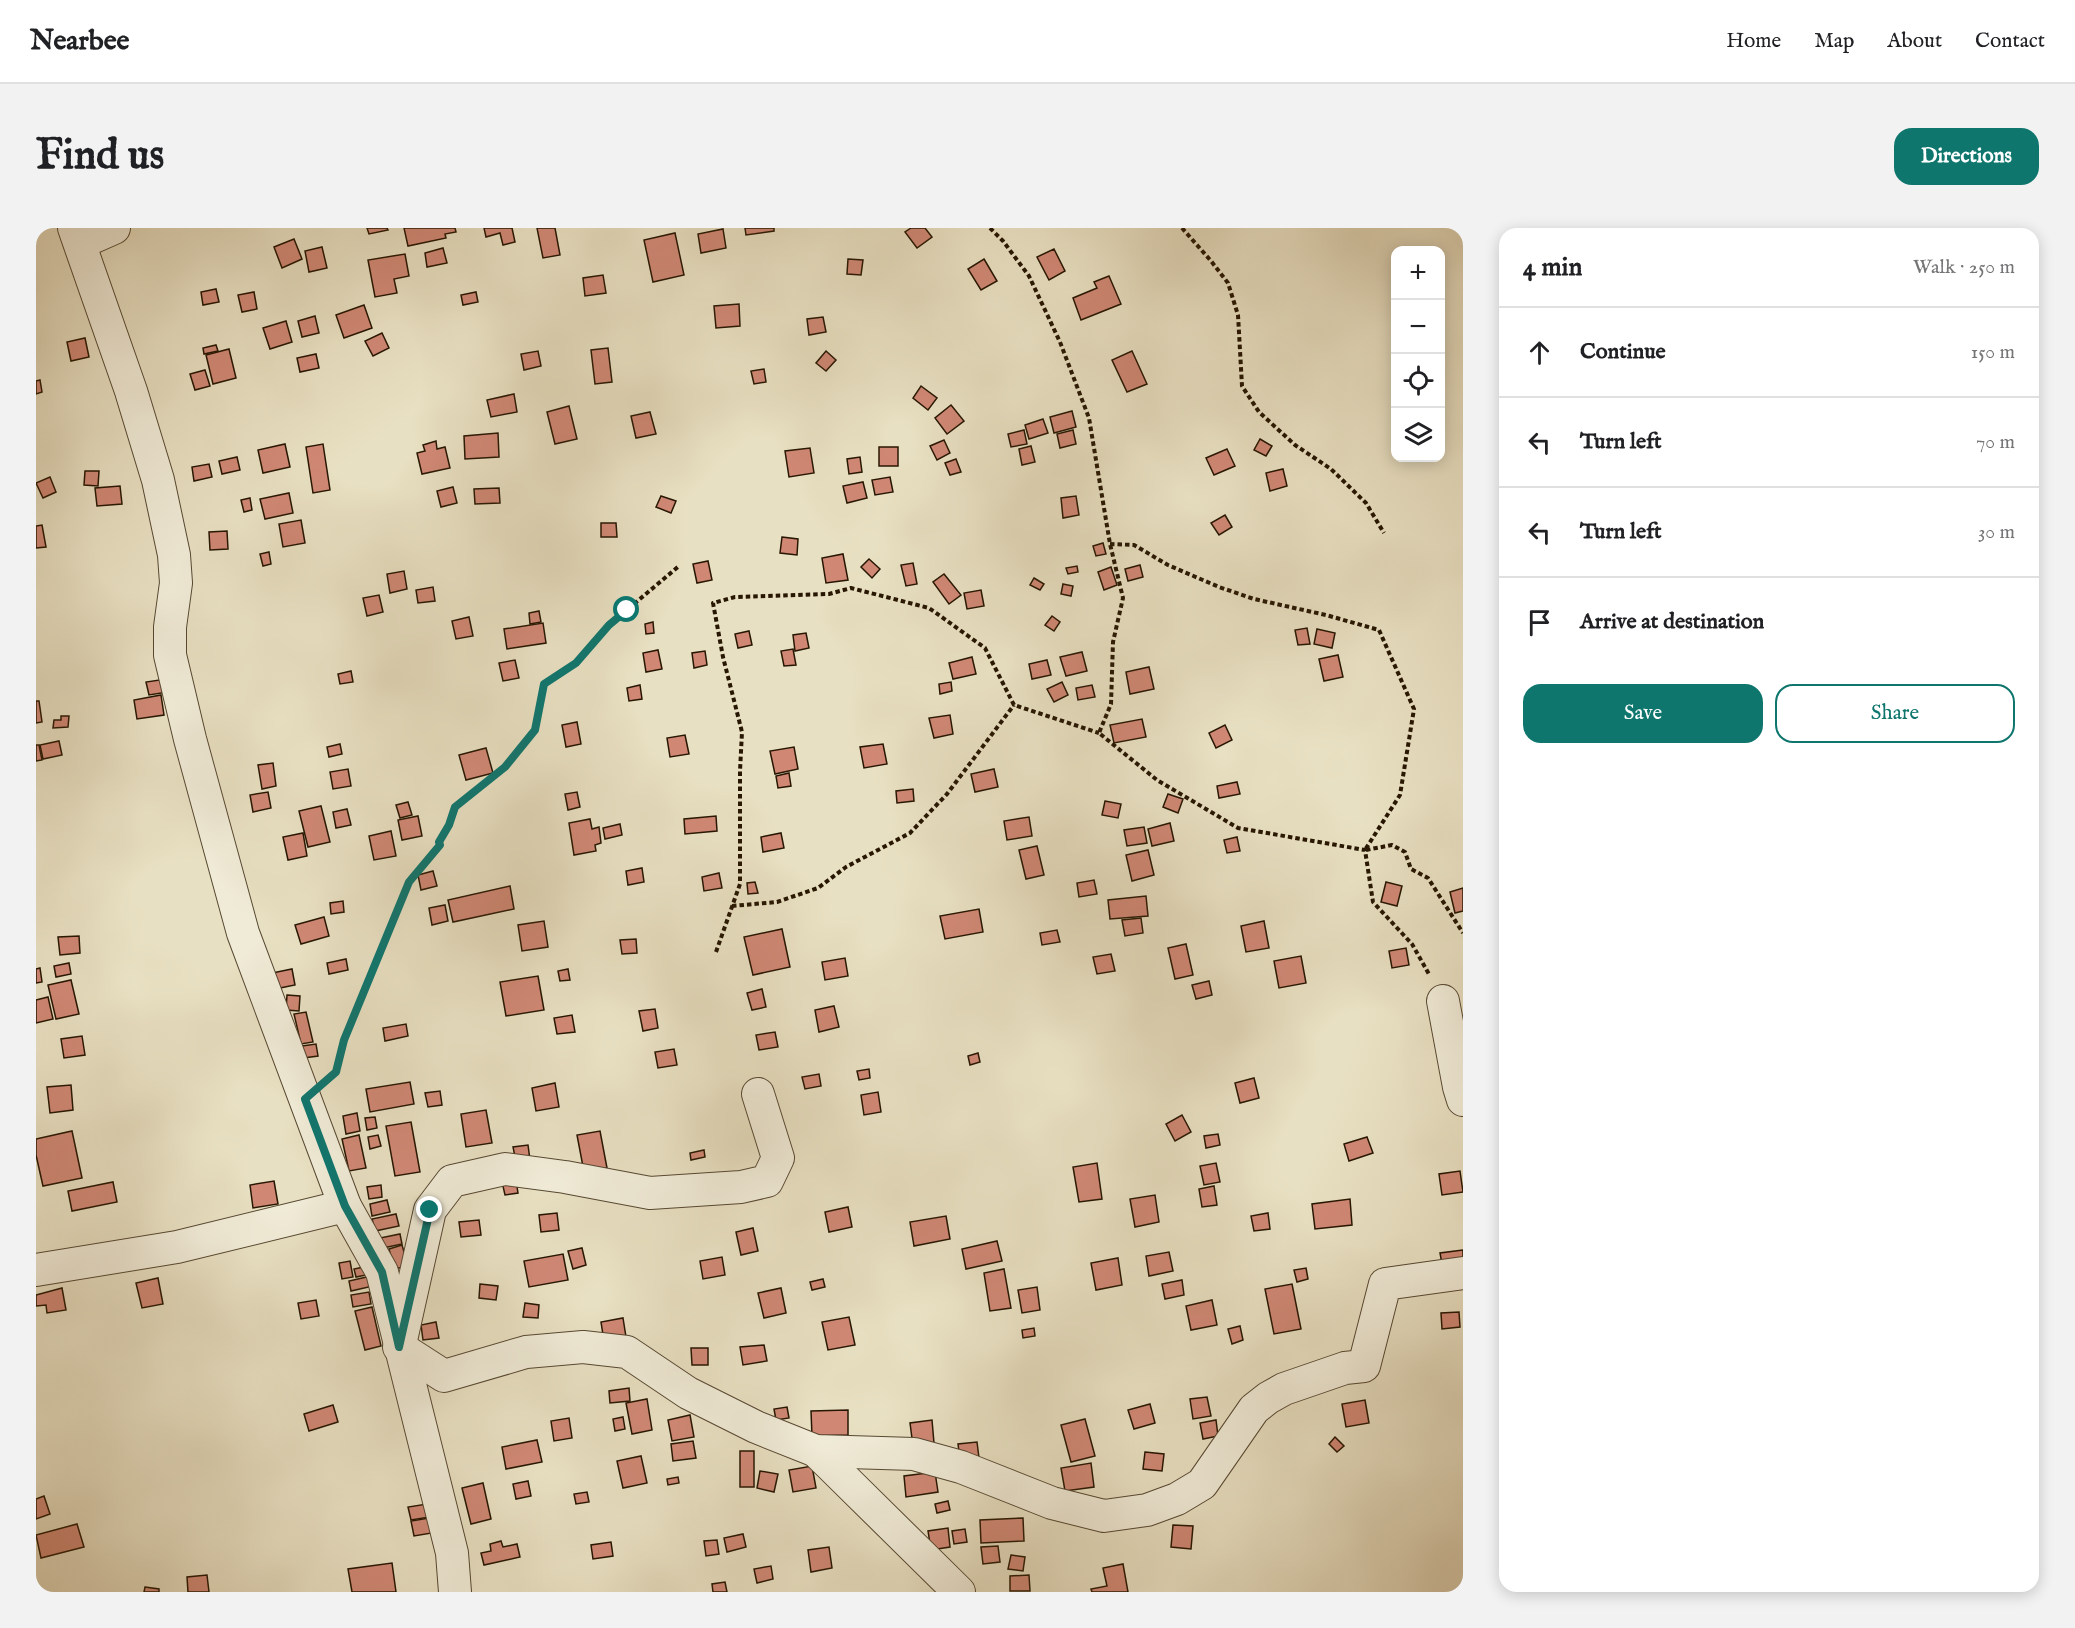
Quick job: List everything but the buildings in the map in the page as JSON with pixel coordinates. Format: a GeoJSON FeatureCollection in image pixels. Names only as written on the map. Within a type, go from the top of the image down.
{"type":"FeatureCollection","features":[{"type":"Feature","properties":{"kind":"street"},"geometry":{"type":"LineString","coordinates":[[114,228],[77,236],[130,391],[160,490],[174,555],[176,584],[170,627],[170,654],[188,728],[243,933],[345,1206],[382,1272],[452,1553],[455,1592]]}},
{"type":"Feature","properties":{"kind":"street"},"geometry":{"type":"LineString","coordinates":[[1443,1001],[1463,1100]]}},
{"type":"Feature","properties":{"kind":"street"},"geometry":{"type":"LineString","coordinates":[[399,1347],[430,1210],[452,1181],[505,1169],[565,1177],[650,1193],[741,1187],[767,1181],[778,1158],[758,1094]]}},
{"type":"Feature","properties":{"kind":"street"},"geometry":{"type":"LineString","coordinates":[[36,1269],[177,1247],[345,1206]]}},
{"type":"Feature","properties":{"kind":"street"},"geometry":{"type":"LineString","coordinates":[[399,1347],[444,1376],[526,1352],[583,1347],[627,1352],[688,1393],[756,1426],[816,1451],[914,1454],[961,1467],[1052,1503],[1104,1516],[1147,1510],[1177,1499],[1202,1484],[1254,1409],[1268,1398],[1284,1389],[1335,1372],[1364,1366],[1384,1284],[1463,1273]]}},
{"type":"Feature","properties":{"kind":"street"},"geometry":{"type":"LineString","coordinates":[[816,1451],[959,1592]]}},
{"type":"Feature","properties":{"kind":"path"},"geometry":{"type":"LineString","coordinates":[[990,228],[1003,241],[1029,276],[1060,342],[1089,418],[1110,543],[1123,598],[1113,642],[1111,704],[1099,733]]}},
{"type":"Feature","properties":{"kind":"path"},"geometry":{"type":"LineString","coordinates":[[1182,228],[1228,283],[1238,315],[1242,386],[1258,412],[1295,445],[1331,469],[1366,503],[1384,533]]}},
{"type":"Feature","properties":{"kind":"path"},"geometry":{"type":"LineString","coordinates":[[1110,543],[1134,545],[1168,564],[1219,587],[1254,599],[1326,615],[1379,630],[1414,709],[1400,795],[1365,850],[1372,902],[1412,944],[1443,1001]]}},
{"type":"Feature","properties":{"kind":"path"},"geometry":{"type":"LineString","coordinates":[[305,1099],[336,1072],[344,1040],[409,882],[440,845],[439,842],[449,825],[455,807],[505,767],[535,730],[544,684],[576,663],[609,625],[679,566]]}},
{"type":"Feature","properties":{"kind":"path"},"geometry":{"type":"LineString","coordinates":[[716,952],[740,884],[742,732],[723,657],[713,603],[735,597],[829,594],[851,588],[929,608],[984,648],[1014,705],[1099,733],[1157,780],[1238,828],[1365,850],[1392,845],[1405,852],[1411,869],[1428,878],[1463,933]]}},
{"type":"Feature","properties":{"kind":"path"},"geometry":{"type":"LineString","coordinates":[[732,906],[777,902],[818,888],[846,867],[910,833],[947,794],[1014,705]]}},
{"type":"Feature","properties":{"kind":"route"},"geometry":{"type":"LineString","coordinates":[[430,1210],[399,1347],[382,1272],[345,1206],[305,1099],[336,1072],[344,1040],[409,882],[440,845],[439,842],[449,825],[455,807],[505,767],[535,730],[544,684],[576,663],[609,625],[627,610]]}}]}
